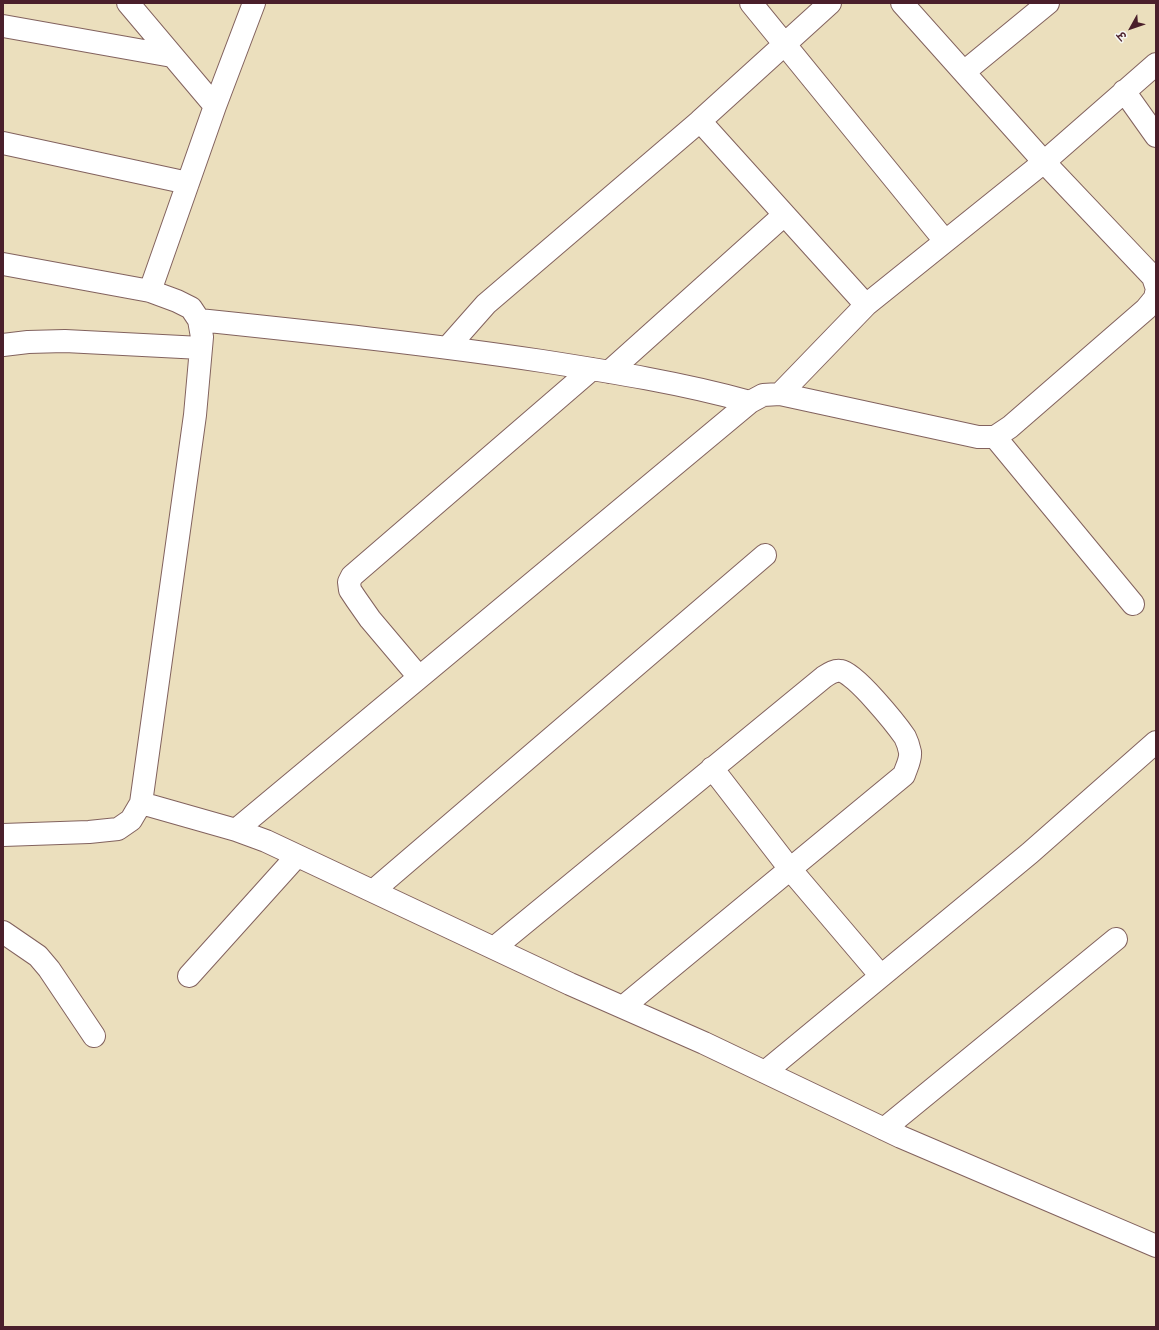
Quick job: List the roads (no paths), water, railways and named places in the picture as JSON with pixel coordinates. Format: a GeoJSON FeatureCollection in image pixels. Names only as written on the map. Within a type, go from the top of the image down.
{"type":"FeatureCollection","features":[{"type":"Feature","properties":{"kind":"street"},"geometry":{"type":"LineString","coordinates":[[128,3],[215,106]]}},
{"type":"Feature","properties":{"kind":"street"},"geometry":{"type":"LineString","coordinates":[[150,291],[215,106],[254,3]]}},
{"type":"Feature","properties":{"kind":"street"},"geometry":{"type":"LineString","coordinates":[[751,3],[945,241]]}},
{"type":"Feature","properties":{"kind":"street"},"geometry":{"type":"LineString","coordinates":[[448,347],[486,304],[700,121],[830,3]]}},
{"type":"Feature","properties":{"kind":"street"},"geometry":{"type":"LineString","coordinates":[[902,3],[1044,162],[1153,278],[1156,286]]}},
{"type":"Feature","properties":{"kind":"street"},"geometry":{"type":"LineString","coordinates":[[964,72],[1047,3]]}},
{"type":"Feature","properties":{"kind":"street"},"geometry":{"type":"LineString","coordinates":[[3,26],[172,56]]}},
{"type":"Feature","properties":{"kind":"street"},"geometry":{"type":"LineString","coordinates":[[780,394],[866,305],[1044,162],[1156,64]]}},
{"type":"Feature","properties":{"kind":"street"},"geometry":{"type":"LineString","coordinates":[[1124,91],[1156,136]]}},
{"type":"Feature","properties":{"kind":"street"},"geometry":{"type":"LineString","coordinates":[[700,121],[866,305]]}},
{"type":"Feature","properties":{"kind":"street"},"geometry":{"type":"LineString","coordinates":[[3,143],[188,183]]}},
{"type":"Feature","properties":{"kind":"street"},"geometry":{"type":"LineString","coordinates":[[419,677],[370,619],[350,590],[349,582],[352,576],[601,370],[784,215]]}},
{"type":"Feature","properties":{"kind":"street"},"geometry":{"type":"LineString","coordinates":[[3,264],[150,291],[191,308],[200,320],[202,337],[195,415],[142,803],[131,820],[118,829],[89,832],[3,835]]}},
{"type":"Feature","properties":{"kind":"street"},"geometry":{"type":"LineString","coordinates":[[236,830],[750,402],[763,395],[780,394],[978,437],[996,437],[1010,427],[1146,309],[1155,298],[1156,293]]}},
{"type":"Feature","properties":{"kind":"street"},"geometry":{"type":"LineString","coordinates":[[200,320],[448,347],[601,370],[717,393],[750,402]]}},
{"type":"Feature","properties":{"kind":"street"},"geometry":{"type":"LineString","coordinates":[[3,344],[65,341],[201,348]]}},
{"type":"Feature","properties":{"kind":"street"},"geometry":{"type":"LineString","coordinates":[[996,437],[1133,604]]}},
{"type":"Feature","properties":{"kind":"street"},"geometry":{"type":"LineString","coordinates":[[373,891],[765,555]]}},
{"type":"Feature","properties":{"kind":"street"},"geometry":{"type":"LineString","coordinates":[[494,948],[712,768],[833,671],[842,671],[850,676],[877,703],[906,739],[910,752],[909,762],[904,775],[623,1007]]}},
{"type":"Feature","properties":{"kind":"street"},"geometry":{"type":"LineString","coordinates":[[765,1072],[1030,852],[1156,742]]}},
{"type":"Feature","properties":{"kind":"street"},"geometry":{"type":"LineString","coordinates":[[712,768],[790,869],[881,976]]}},
{"type":"Feature","properties":{"kind":"street"},"geometry":{"type":"LineString","coordinates":[[142,803],[236,830],[266,841],[494,948],[765,1072],[884,1129],[1156,1246]]}},
{"type":"Feature","properties":{"kind":"street"},"geometry":{"type":"LineString","coordinates":[[188,976],[297,856]]}},
{"type":"Feature","properties":{"kind":"street"},"geometry":{"type":"LineString","coordinates":[[3,932],[38,956],[49,969],[94,1036]]}},
{"type":"Feature","properties":{"kind":"street"},"geometry":{"type":"LineString","coordinates":[[884,1129],[1116,939]]}}]}
